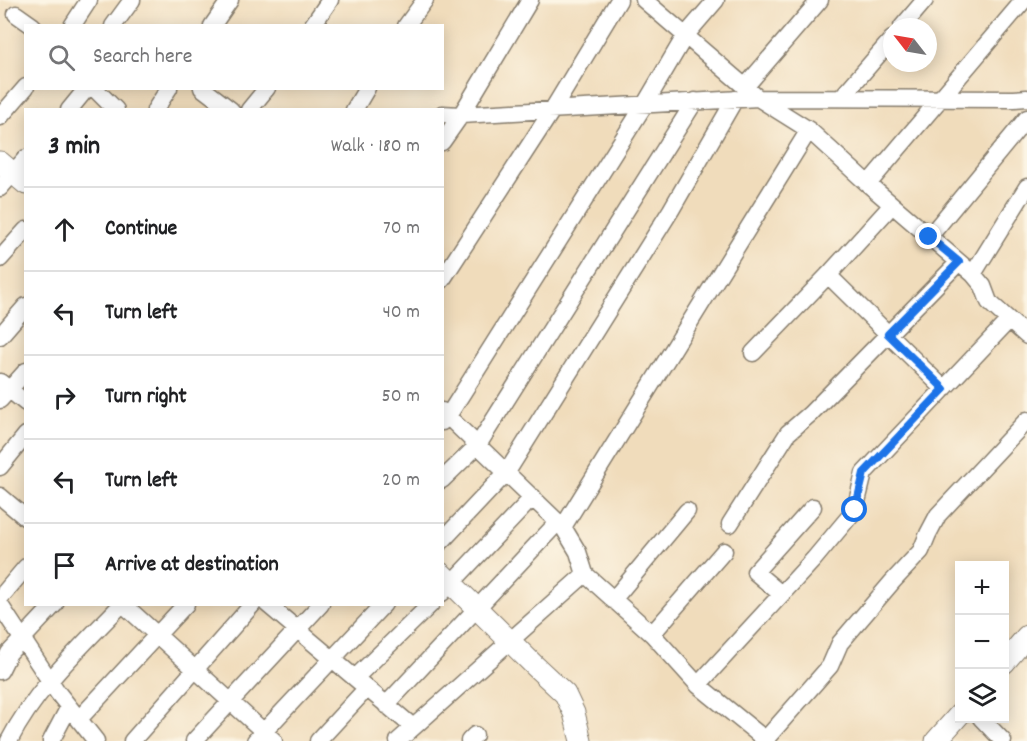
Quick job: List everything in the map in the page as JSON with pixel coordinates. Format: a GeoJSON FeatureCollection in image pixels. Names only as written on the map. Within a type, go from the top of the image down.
{"type":"FeatureCollection","features":[{"type":"Feature","properties":{"kind":"street"},"geometry":{"type":"LineString","coordinates":[[73,24],[89,0]]}},
{"type":"Feature","properties":{"kind":"street"},"geometry":{"type":"LineString","coordinates":[[114,24],[132,0]]}},
{"type":"Feature","properties":{"kind":"street"},"geometry":{"type":"LineString","coordinates":[[213,24],[230,0]]}},
{"type":"Feature","properties":{"kind":"street"},"geometry":{"type":"LineString","coordinates":[[313,24],[330,0]]}},
{"type":"Feature","properties":{"kind":"street"},"geometry":{"type":"LineString","coordinates":[[407,24],[425,0]]}},
{"type":"Feature","properties":{"kind":"street"},"geometry":{"type":"LineString","coordinates":[[444,139],[530,0]]}},
{"type":"Feature","properties":{"kind":"street"},"geometry":{"type":"LineString","coordinates":[[444,277],[554,110],[620,0]]}},
{"type":"Feature","properties":{"kind":"street"},"geometry":{"type":"LineString","coordinates":[[644,0],[746,95],[809,130],[892,205],[973,273],[983,286],[989,302],[1026,334]]}},
{"type":"Feature","properties":{"kind":"street"},"geometry":{"type":"LineString","coordinates":[[716,0],[685,36],[645,104],[444,416],[561,524],[578,552],[585,574],[652,634],[698,685],[766,740],[831,666],[840,643],[921,551],[927,534],[938,515],[1027,420]]}},
{"type":"Feature","properties":{"kind":"street"},"geometry":{"type":"LineString","coordinates":[[444,539],[507,472],[746,95],[820,0]]}},
{"type":"Feature","properties":{"kind":"street"},"geometry":{"type":"LineString","coordinates":[[910,18],[926,0]]}},
{"type":"Feature","properties":{"kind":"street"},"geometry":{"type":"LineString","coordinates":[[868,184],[1024,0]]}},
{"type":"Feature","properties":{"kind":"street"},"geometry":{"type":"LineString","coordinates":[[16,14],[30,24]]}},
{"type":"Feature","properties":{"kind":"street"},"geometry":{"type":"LineString","coordinates":[[841,98],[883,49]]}},
{"type":"Feature","properties":{"kind":"street"},"geometry":{"type":"LineString","coordinates":[[0,117],[24,89]]}},
{"type":"Feature","properties":{"kind":"street"},"geometry":{"type":"LineString","coordinates":[[71,108],[85,90]]}},
{"type":"Feature","properties":{"kind":"street"},"geometry":{"type":"LineString","coordinates":[[96,90],[114,108]]}},
{"type":"Feature","properties":{"kind":"street"},"geometry":{"type":"LineString","coordinates":[[156,108],[168,90]]}},
{"type":"Feature","properties":{"kind":"street"},"geometry":{"type":"LineString","coordinates":[[205,90],[228,108]]}},
{"type":"Feature","properties":{"kind":"street"},"geometry":{"type":"LineString","coordinates":[[251,108],[265,90]]}},
{"type":"Feature","properties":{"kind":"street"},"geometry":{"type":"LineString","coordinates":[[355,108],[366,90]]}},
{"type":"Feature","properties":{"kind":"street"},"geometry":{"type":"LineString","coordinates":[[444,114],[554,110],[695,101],[746,95],[841,98],[1027,98]]}},
{"type":"Feature","properties":{"kind":"street"},"geometry":{"type":"LineString","coordinates":[[444,478],[478,445],[695,101]]}},
{"type":"Feature","properties":{"kind":"street"},"geometry":{"type":"LineString","coordinates":[[929,237],[1027,118]]}},
{"type":"Feature","properties":{"kind":"street"},"geometry":{"type":"LineString","coordinates":[[386,705],[477,608],[561,524],[809,130]]}},
{"type":"Feature","properties":{"kind":"street"},"geometry":{"type":"LineString","coordinates":[[973,273],[1027,187]]}},
{"type":"Feature","properties":{"kind":"street"},"geometry":{"type":"LineString","coordinates":[[753,353],[892,205]]}},
{"type":"Feature","properties":{"kind":"street"},"geometry":{"type":"LineString","coordinates":[[0,259],[24,233]]}},
{"type":"Feature","properties":{"kind":"street"},"geometry":{"type":"LineString","coordinates":[[730,524],[788,433],[810,414],[959,262]]}},
{"type":"Feature","properties":{"kind":"street"},"geometry":{"type":"LineString","coordinates":[[828,275],[944,389]]}},
{"type":"Feature","properties":{"kind":"street"},"geometry":{"type":"LineString","coordinates":[[0,336],[24,308]]}},
{"type":"Feature","properties":{"kind":"street"},"geometry":{"type":"LineString","coordinates":[[698,685],[814,559],[855,510],[864,473],[1009,320]]}},
{"type":"Feature","properties":{"kind":"street"},"geometry":{"type":"LineString","coordinates":[[24,373],[3,390],[24,402]]}},
{"type":"Feature","properties":{"kind":"street"},"geometry":{"type":"LineString","coordinates":[[0,467],[24,437]]}},
{"type":"Feature","properties":{"kind":"street"},"geometry":{"type":"LineString","coordinates":[[0,496],[22,509]]}},
{"type":"Feature","properties":{"kind":"street"},"geometry":{"type":"LineString","coordinates":[[532,497],[446,583],[477,608],[565,694],[574,713],[581,741]]}},
{"type":"Feature","properties":{"kind":"street"},"geometry":{"type":"LineString","coordinates":[[781,594],[755,572],[813,507]]}},
{"type":"Feature","properties":{"kind":"street"},"geometry":{"type":"LineString","coordinates":[[613,600],[687,511]]}},
{"type":"Feature","properties":{"kind":"street"},"geometry":{"type":"LineString","coordinates":[[652,634],[724,551]]}},
{"type":"Feature","properties":{"kind":"street"},"geometry":{"type":"LineString","coordinates":[[0,598],[24,569]]}},
{"type":"Feature","properties":{"kind":"street"},"geometry":{"type":"LineString","coordinates":[[398,741],[585,574]]}},
{"type":"Feature","properties":{"kind":"street"},"geometry":{"type":"LineString","coordinates":[[0,605],[50,681],[96,741]]}},
{"type":"Feature","properties":{"kind":"street"},"geometry":{"type":"LineString","coordinates":[[0,671],[9,653],[53,606]]}},
{"type":"Feature","properties":{"kind":"street"},"geometry":{"type":"LineString","coordinates":[[9,741],[20,720],[50,681],[120,606]]}},
{"type":"Feature","properties":{"kind":"street"},"geometry":{"type":"LineString","coordinates":[[124,606],[230,701],[264,738],[382,606]]}},
{"type":"Feature","properties":{"kind":"street"},"geometry":{"type":"LineString","coordinates":[[51,741],[74,713],[158,636],[184,606]]}},
{"type":"Feature","properties":{"kind":"street"},"geometry":{"type":"LineString","coordinates":[[132,741],[251,606]]}},
{"type":"Feature","properties":{"kind":"street"},"geometry":{"type":"LineString","coordinates":[[269,606],[413,727]]}},
{"type":"Feature","properties":{"kind":"street"},"geometry":{"type":"LineString","coordinates":[[194,741],[319,606]]}},
{"type":"Feature","properties":{"kind":"street"},"geometry":{"type":"LineString","coordinates":[[318,741],[361,683],[428,606]]}},
{"type":"Feature","properties":{"kind":"street"},"geometry":{"type":"LineString","coordinates":[[1009,658],[1027,636]]}},
{"type":"Feature","properties":{"kind":"street"},"geometry":{"type":"LineString","coordinates":[[936,741],[955,720]]}},
{"type":"Feature","properties":{"kind":"street"},"geometry":{"type":"LineString","coordinates":[[986,723],[1003,741]]}},
{"type":"Feature","properties":{"kind":"route"},"geometry":{"type":"LineString","coordinates":[[855,510],[864,473],[944,389],[888,334],[959,262],[929,237]]}}]}
